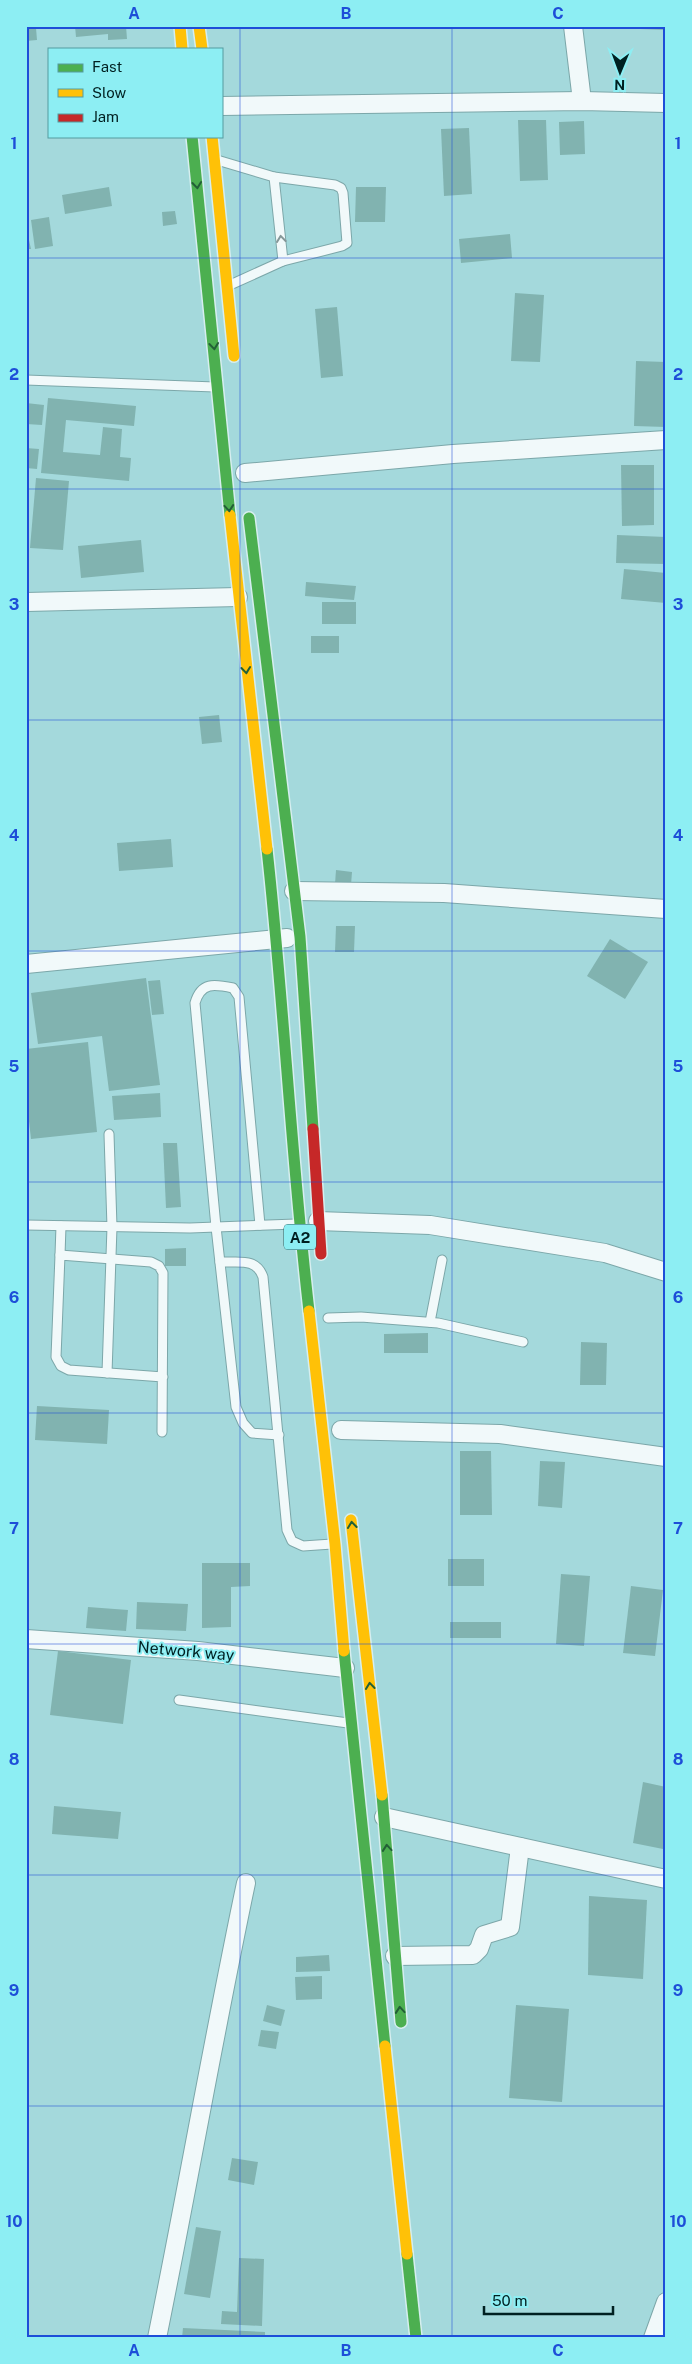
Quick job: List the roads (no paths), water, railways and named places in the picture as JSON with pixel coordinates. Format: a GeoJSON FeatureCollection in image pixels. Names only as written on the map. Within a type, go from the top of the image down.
{"type":"FeatureCollection","features":[{"type":"Feature","properties":{"kind":"highway"},"geometry":{"type":"LineString","coordinates":[[180,26],[182,48]]}},
{"type":"Feature","properties":{"kind":"highway"},"geometry":{"type":"LineString","coordinates":[[199,26],[202,48]]}},
{"type":"Feature","properties":{"kind":"highway","name":"A2"},"geometry":{"type":"LineString","coordinates":[[192,138],[238,597],[277,939],[299,1224],[335,1544],[350,1724],[416,2338]]}},
{"type":"Feature","properties":{"kind":"highway"},"geometry":{"type":"LineString","coordinates":[[212,138],[234,364]]}},
{"type":"Feature","properties":{"kind":"highway","name":"A2"},"geometry":{"type":"LineString","coordinates":[[247,506],[300,937],[318,1221],[323,1270]]}},
{"type":"Feature","properties":{"kind":"highway"},"geometry":{"type":"LineString","coordinates":[[350,1509],[384,1817],[402,2035]]}},
{"type":"Feature","properties":{"kind":"highway"},"geometry":{"type":"LineString","coordinates":[[421,2269],[426,2338]]}},
{"type":"Feature","properties":{"kind":"street"},"geometry":{"type":"LineString","coordinates":[[573,26],[582,101]]}},
{"type":"Feature","properties":{"kind":"street"},"geometry":{"type":"LineString","coordinates":[[222,106],[582,101],[666,103]]}},
{"type":"Feature","properties":{"kind":"street"},"geometry":{"type":"LineString","coordinates":[[244,472],[454,454],[666,440]]}},
{"type":"Feature","properties":{"kind":"street"},"geometry":{"type":"LineString","coordinates":[[26,602],[238,597]]}},
{"type":"Feature","properties":{"kind":"street"},"geometry":{"type":"LineString","coordinates":[[294,891],[444,893],[666,908]]}},
{"type":"Feature","properties":{"kind":"street"},"geometry":{"type":"LineString","coordinates":[[26,964],[300,937]]}},
{"type":"Feature","properties":{"kind":"street"},"geometry":{"type":"LineString","coordinates":[[318,1221],[430,1225],[606,1253],[666,1272]]}},
{"type":"Feature","properties":{"kind":"street"},"geometry":{"type":"LineString","coordinates":[[341,1430],[500,1434],[666,1457]]}},
{"type":"Feature","properties":{"kind":"street","name":"Network way"},"geometry":{"type":"LineString","coordinates":[[26,1639],[198,1651],[345,1668]]}},
{"type":"Feature","properties":{"kind":"street"},"geometry":{"type":"LineString","coordinates":[[384,1817],[666,1879]]}},
{"type":"Feature","properties":{"kind":"street"},"geometry":{"type":"LineString","coordinates":[[395,1956],[473,1956],[479,1949],[484,1935],[510,1927],[512,1924],[520,1847]]}},
{"type":"Feature","properties":{"kind":"street"},"geometry":{"type":"LineString","coordinates":[[157,2338],[186,2195],[216,2027],[246,1882]]}},
{"type":"Feature","properties":{"kind":"street"},"geometry":{"type":"LineString","coordinates":[[653,2338],[666,2302]]}},
{"type":"Feature","properties":{"kind":"lane"},"geometry":{"type":"LineString","coordinates":[[214,159],[274,177],[335,184],[341,188],[343,193],[347,243],[342,246],[283,261],[227,286]]}},
{"type":"Feature","properties":{"kind":"lane"},"geometry":{"type":"LineString","coordinates":[[274,177],[283,261]]}},
{"type":"Feature","properties":{"kind":"lane"},"geometry":{"type":"LineString","coordinates":[[26,380],[218,387]]}},
{"type":"Feature","properties":{"kind":"lane"},"geometry":{"type":"LineString","coordinates":[[260,1225],[239,997],[233,988],[220,985],[206,987],[198,993],[196,1004],[216,1227],[236,1407],[243,1423],[252,1433],[279,1435]]}},
{"type":"Feature","properties":{"kind":"lane"},"geometry":{"type":"LineString","coordinates":[[107,1373],[112,1227],[109,1134]]}},
{"type":"Feature","properties":{"kind":"lane"},"geometry":{"type":"LineString","coordinates":[[26,1225],[216,1227],[299,1224]]}},
{"type":"Feature","properties":{"kind":"lane"},"geometry":{"type":"LineString","coordinates":[[61,1226],[56,1357],[61,1366],[69,1370],[162,1377]]}},
{"type":"Feature","properties":{"kind":"lane"},"geometry":{"type":"LineString","coordinates":[[60,1255],[151,1262],[159,1266],[163,1273],[162,1432]]}},
{"type":"Feature","properties":{"kind":"lane"},"geometry":{"type":"LineString","coordinates":[[430,1322],[442,1260]]}},
{"type":"Feature","properties":{"kind":"lane"},"geometry":{"type":"LineString","coordinates":[[220,1262],[254,1263],[260,1268],[264,1277],[287,1530],[292,1541],[303,1546],[335,1544]]}},
{"type":"Feature","properties":{"kind":"lane"},"geometry":{"type":"LineString","coordinates":[[328,1318],[361,1317],[430,1322],[524,1342]]}},
{"type":"Feature","properties":{"kind":"lane"},"geometry":{"type":"LineString","coordinates":[[179,1700],[350,1724]]}}]}
